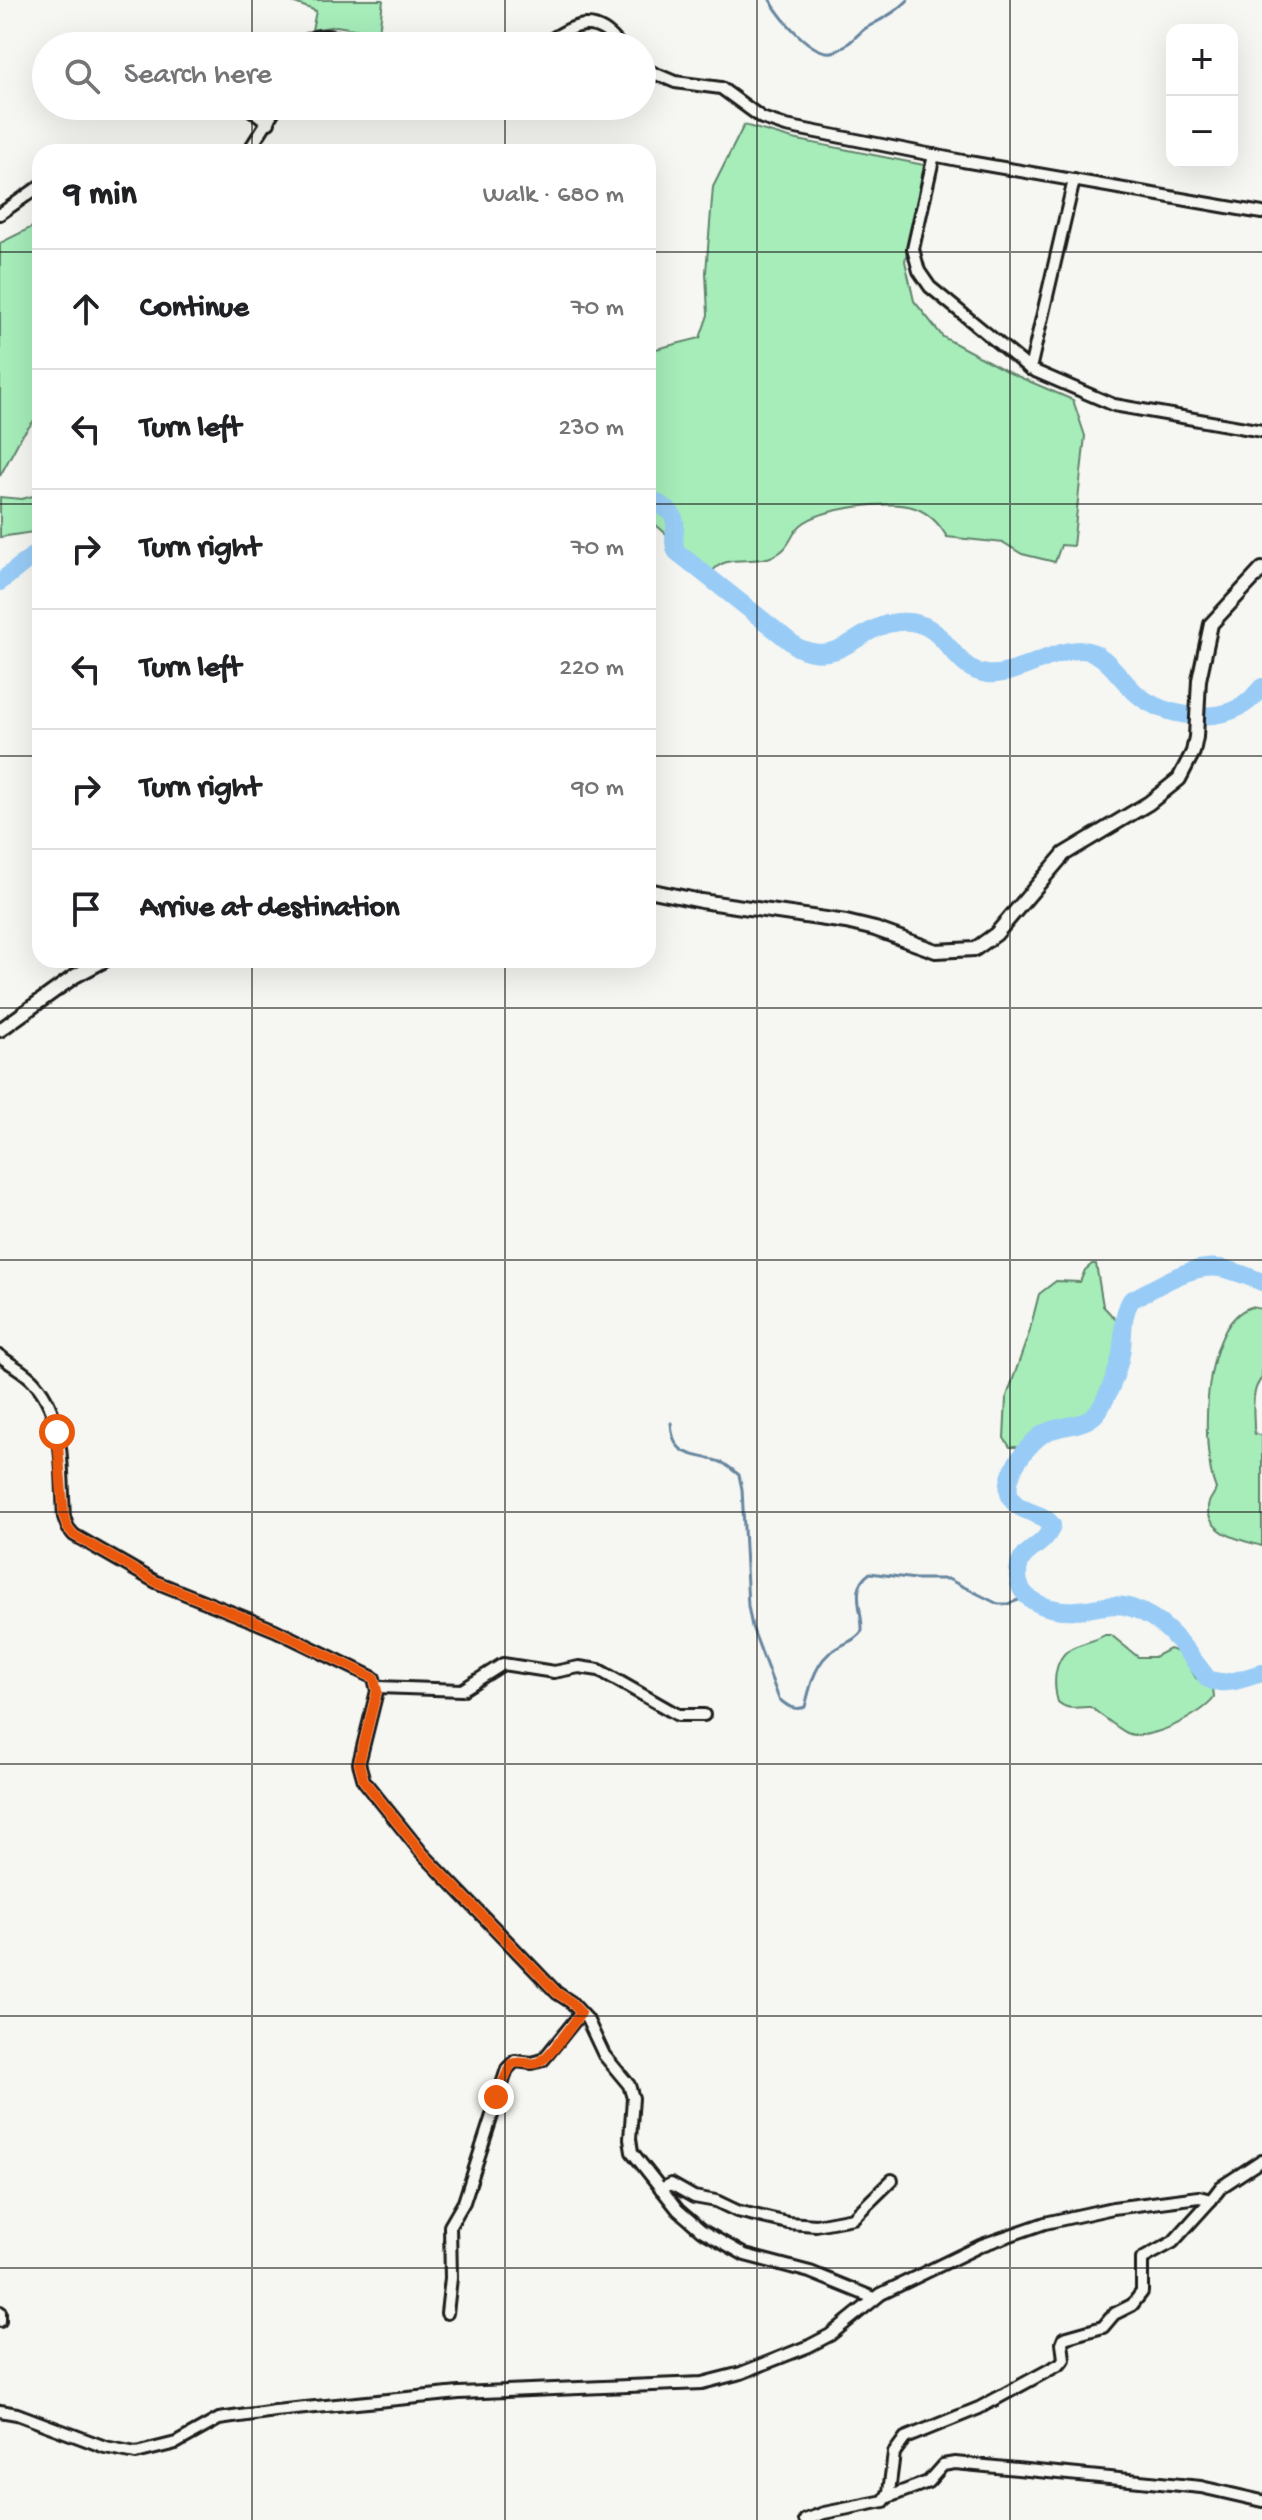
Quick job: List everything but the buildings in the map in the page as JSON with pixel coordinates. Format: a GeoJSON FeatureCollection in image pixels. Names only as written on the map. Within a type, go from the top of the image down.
{"type":"FeatureCollection","features":[{"type":"Feature","properties":{"kind":"street"},"geometry":{"type":"LineString","coordinates":[[566,32],[590,24],[607,32]]}},
{"type":"Feature","properties":{"kind":"street"},"geometry":{"type":"LineString","coordinates":[[656,74],[675,82],[721,88],[752,112],[773,123],[1262,213]]}},
{"type":"Feature","properties":{"kind":"street"},"geometry":{"type":"LineString","coordinates":[[265,120],[269,123]]}},
{"type":"Feature","properties":{"kind":"street"},"geometry":{"type":"LineString","coordinates":[[254,144],[270,120]]}},
{"type":"Feature","properties":{"kind":"street"},"geometry":{"type":"LineString","coordinates":[[934,155],[913,249],[919,271],[930,287],[1030,369],[1114,405],[1262,431]]}},
{"type":"Feature","properties":{"kind":"street"},"geometry":{"type":"LineString","coordinates":[[1030,369],[1074,180]]}},
{"type":"Feature","properties":{"kind":"street"},"geometry":{"type":"LineString","coordinates":[[0,214],[32,192]]}},
{"type":"Feature","properties":{"kind":"street"},"geometry":{"type":"LineString","coordinates":[[656,892],[846,922],[936,951],[975,949],[996,934],[1064,854],[1172,787],[1179,779],[1193,752],[1201,669],[1211,624],[1262,569]]}},
{"type":"Feature","properties":{"kind":"street"},"geometry":{"type":"LineString","coordinates":[[0,1030],[90,968]]}},
{"type":"Feature","properties":{"kind":"street"},"geometry":{"type":"LineString","coordinates":[[0,1356],[33,1380],[44,1394],[57,1432],[64,1517],[74,1535],[156,1582],[275,1630],[374,1678],[378,1687],[360,1752],[360,1773],[364,1781],[422,1853],[591,2025],[604,2055],[629,2085],[633,2098],[632,2152],[694,2225],[731,2248],[757,2259],[810,2272],[874,2298]]}},
{"type":"Feature","properties":{"kind":"street"},"geometry":{"type":"LineString","coordinates":[[378,1687],[462,1690],[503,1664],[559,1672],[585,1667],[599,1670],[678,1715],[704,1715]]}},
{"type":"Feature","properties":{"kind":"street"},"geometry":{"type":"LineString","coordinates":[[447,2313],[451,2287],[450,2226],[464,2202],[507,2069],[515,2061],[532,2063],[543,2060],[581,2013]]}},
{"type":"Feature","properties":{"kind":"street"},"geometry":{"type":"LineString","coordinates":[[888,2497],[892,2460],[901,2442],[986,2404],[1062,2362],[1064,2338],[1103,2327],[1114,2314],[1132,2305],[1142,2292],[1140,2261],[1173,2242],[1221,2187],[1262,2160]]}},
{"type":"Feature","properties":{"kind":"street"},"geometry":{"type":"LineString","coordinates":[[661,2189],[671,2184],[694,2197],[716,2201],[737,2211],[788,2223],[816,2225],[853,2218],[892,2180]]}},
{"type":"Feature","properties":{"kind":"street"},"geometry":{"type":"LineString","coordinates":[[0,2411],[17,2414],[105,2447],[136,2453],[176,2443],[219,2419],[275,2411],[459,2393],[702,2383],[741,2373],[809,2346],[830,2335],[874,2298],[982,2245],[1045,2223],[1136,2204],[1199,2197],[1211,2200]]}},
{"type":"Feature","properties":{"kind":"street"},"geometry":{"type":"LineString","coordinates":[[0,2312],[0,2321]]}},
{"type":"Feature","properties":{"kind":"street"},"geometry":{"type":"LineString","coordinates":[[805,2520],[824,2513],[880,2503],[928,2482],[943,2465],[955,2463],[1201,2487],[1262,2501]]}},
{"type":"Feature","properties":{"kind":"green space"},"geometry":{"type":"Polygon","coordinates":[[[287,0],[383,0],[379,32],[336,26],[312,30],[316,11],[287,0]]]}},
{"type":"Feature","properties":{"kind":"green space"},"geometry":{"type":"Polygon","coordinates":[[[744,125],[793,139],[924,165],[905,261],[914,301],[943,337],[1010,373],[1073,400],[1085,436],[1073,546],[1061,545],[1055,562],[1022,554],[1004,543],[947,537],[934,520],[915,508],[874,505],[840,510],[811,519],[797,529],[779,553],[765,559],[724,563],[711,573],[656,525],[656,349],[700,338],[708,315],[706,272],[713,187],[744,125]]]}},
{"type":"Feature","properties":{"kind":"green space"},"geometry":{"type":"Polygon","coordinates":[[[32,227],[32,423],[0,476],[0,243],[32,227]]]}},
{"type":"Feature","properties":{"kind":"green space"},"geometry":{"type":"Polygon","coordinates":[[[32,496],[32,532],[0,537],[0,497],[22,499],[32,496]]]}},
{"type":"Feature","properties":{"kind":"green space"},"geometry":{"type":"Polygon","coordinates":[[[1096,1264],[1103,1306],[1118,1322],[1126,1350],[1124,1373],[1112,1394],[1101,1400],[1095,1412],[1071,1422],[1043,1427],[1022,1447],[1010,1447],[1004,1438],[1006,1399],[1039,1294],[1056,1281],[1080,1282],[1085,1270],[1096,1264]]]}},
{"type":"Feature","properties":{"kind":"green space"},"geometry":{"type":"Polygon","coordinates":[[[1251,1307],[1262,1309],[1262,1378],[1254,1395],[1253,1409],[1255,1434],[1262,1435],[1262,1546],[1219,1530],[1209,1516],[1208,1507],[1216,1489],[1211,1471],[1207,1418],[1214,1361],[1222,1337],[1234,1318],[1251,1307]]]}},
{"type":"Feature","properties":{"kind":"green space"},"geometry":{"type":"Polygon","coordinates":[[[1111,1635],[1138,1657],[1154,1657],[1169,1649],[1181,1653],[1196,1678],[1213,1688],[1214,1698],[1174,1726],[1136,1735],[1122,1730],[1090,1707],[1070,1708],[1062,1705],[1058,1702],[1055,1688],[1060,1660],[1070,1649],[1111,1635]]]}},
{"type":"Feature","properties":{"kind":"waterway"},"geometry":{"type":"LineString","coordinates":[[770,0],[798,35],[827,52],[844,47],[908,0]]}},
{"type":"Feature","properties":{"kind":"waterway"},"geometry":{"type":"LineString","coordinates":[[656,502],[674,518],[677,552],[797,647],[813,652],[826,653],[838,649],[884,625],[915,623],[928,627],[938,635],[964,663],[987,674],[1010,672],[1069,651],[1090,651],[1105,660],[1148,702],[1177,713],[1224,713],[1250,700],[1262,687]]}},
{"type":"Feature","properties":{"kind":"waterway"},"geometry":{"type":"LineString","coordinates":[[0,582],[32,556]]}},
{"type":"Feature","properties":{"kind":"waterway"},"geometry":{"type":"LineString","coordinates":[[1262,1282],[1231,1270],[1197,1269],[1131,1300],[1124,1320],[1118,1367],[1102,1405],[1085,1421],[1041,1435],[1018,1461],[1009,1482],[1009,1492],[1016,1505],[1043,1517],[1052,1525],[1045,1538],[1021,1560],[1018,1578],[1027,1596],[1055,1609],[1111,1605],[1145,1613],[1166,1628],[1208,1679],[1228,1682],[1262,1673]]}},
{"type":"Feature","properties":{"kind":"waterway"},"geometry":{"type":"LineString","coordinates":[[671,1423],[676,1444],[681,1449],[723,1463],[739,1475],[752,1627],[779,1699],[788,1706],[805,1707],[814,1675],[823,1660],[862,1631],[859,1592],[860,1585],[870,1573],[915,1579],[948,1579],[998,1604],[1008,1604],[1026,1597]]}},
{"type":"Feature","properties":{"kind":"route"},"geometry":{"type":"LineString","coordinates":[[57,1432],[64,1517],[74,1535],[156,1582],[275,1630],[374,1678],[378,1687],[360,1752],[360,1773],[364,1781],[381,1806],[422,1853],[557,1993],[581,2013],[543,2060],[532,2063],[515,2061],[511,2064],[496,2097]]}}]}
